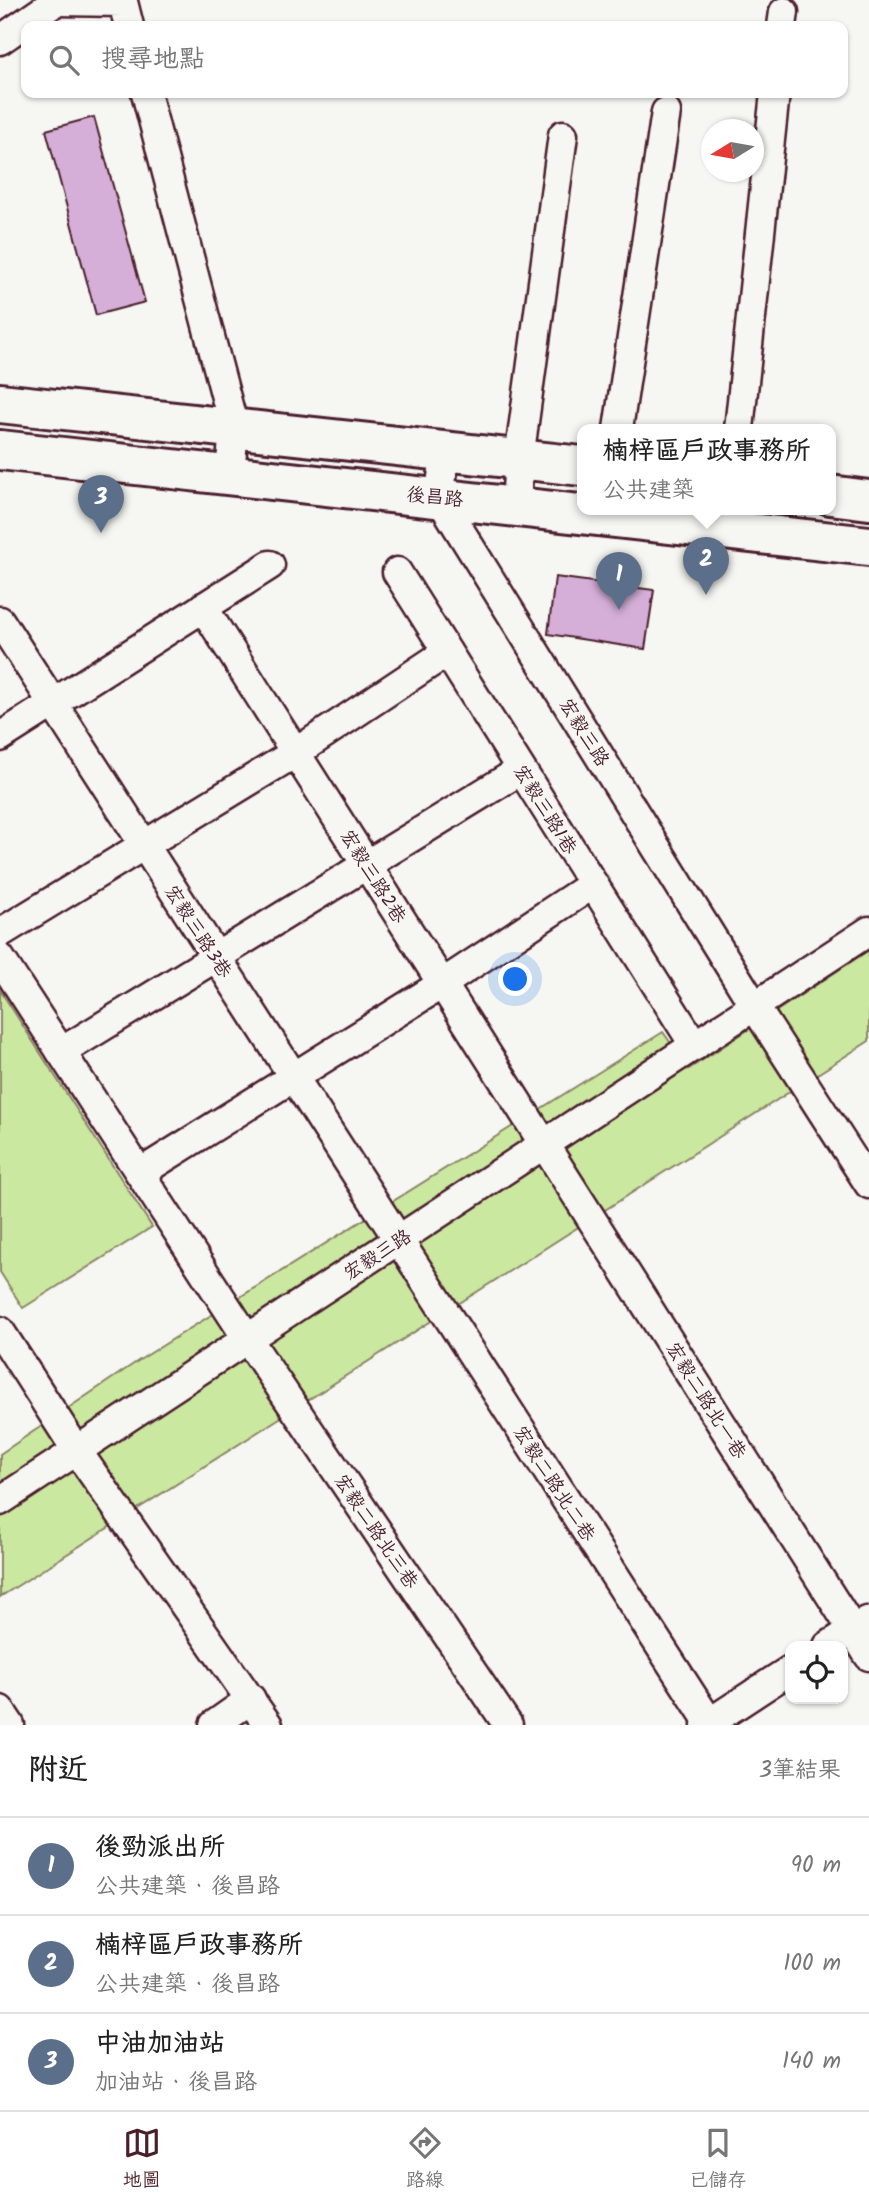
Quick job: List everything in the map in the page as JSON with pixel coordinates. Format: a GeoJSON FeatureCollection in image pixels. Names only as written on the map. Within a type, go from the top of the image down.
{"type":"FeatureCollection","features":[{"type":"Feature","properties":{"kind":"street"},"geometry":{"type":"LineString","coordinates":[[28,21],[58,0],[123,2],[128,21]]}},
{"type":"Feature","properties":{"kind":"street"},"geometry":{"type":"LineString","coordinates":[[0,40],[21,26]]}},
{"type":"Feature","properties":{"kind":"street"},"geometry":{"type":"LineString","coordinates":[[147,98],[234,428],[230,474]]}},
{"type":"Feature","properties":{"kind":"street"},"geometry":{"type":"LineString","coordinates":[[740,424],[774,98]]}},
{"type":"Feature","properties":{"kind":"street"},"geometry":{"type":"LineString","coordinates":[[619,424],[666,113]]}},
{"type":"Feature","properties":{"kind":"street"},"geometry":{"type":"LineString","coordinates":[[516,505],[519,459],[563,135]]}},
{"type":"Feature","properties":{"kind":"street"},"geometry":{"type":"LineString","coordinates":[[0,403],[577,465]]}},
{"type":"Feature","properties":{"kind":"street","name":"後昌路"},"geometry":{"type":"LineString","coordinates":[[0,450],[577,510]]}},
{"type":"Feature","properties":{"kind":"street"},"geometry":{"type":"LineString","coordinates":[[439,497],[446,451]]}},
{"type":"Feature","properties":{"kind":"street"},"geometry":{"type":"LineString","coordinates":[[836,496],[869,500]]}},
{"type":"Feature","properties":{"kind":"street","name":"宏毅三路"},"geometry":{"type":"LineString","coordinates":[[439,497],[755,1007]]}},
{"type":"Feature","properties":{"kind":"street","name":"後昌路"},"geometry":{"type":"LineString","coordinates":[[649,515],[730,519],[869,546]]}},
{"type":"Feature","properties":{"kind":"street"},"geometry":{"type":"LineString","coordinates":[[0,737],[270,565]]}},
{"type":"Feature","properties":{"kind":"street","name":"宏毅三路1巷"},"geometry":{"type":"LineString","coordinates":[[397,572],[695,1046]]}},
{"type":"Feature","properties":{"kind":"street","name":"宏毅三路2巷"},"geometry":{"type":"LineString","coordinates":[[204,607],[545,1145]]}},
{"type":"Feature","properties":{"kind":"street","name":"宏毅三路3巷"},"geometry":{"type":"LineString","coordinates":[[0,621],[399,1241]]}},
{"type":"Feature","properties":{"kind":"street"},"geometry":{"type":"LineString","coordinates":[[0,933],[295,752],[447,652]]}},
{"type":"Feature","properties":{"kind":"street"},"geometry":{"type":"LineString","coordinates":[[61,1052],[217,958],[366,862],[521,770]]}},
{"type":"Feature","properties":{"kind":"street"},"geometry":{"type":"LineString","coordinates":[[140,1174],[442,984],[593,884]]}},
{"type":"Feature","properties":{"kind":"street","name":"宏毅三路"},"geometry":{"type":"LineString","coordinates":[[0,1501],[869,931]]}},
{"type":"Feature","properties":{"kind":"street","name":"宏毅二路北三巷"},"geometry":{"type":"LineString","coordinates":[[0,958],[247,1338],[508,1725]]}},
{"type":"Feature","properties":{"kind":"street"},"geometry":{"type":"LineString","coordinates":[[755,1007],[869,1184]]}},
{"type":"Feature","properties":{"kind":"street","name":"宏毅二路北一巷"},"geometry":{"type":"LineString","coordinates":[[545,1145],[861,1625],[869,1656]]}},
{"type":"Feature","properties":{"kind":"street","name":"宏毅二路北二巷"},"geometry":{"type":"LineString","coordinates":[[399,1241],[709,1724]]}},
{"type":"Feature","properties":{"kind":"street"},"geometry":{"type":"LineString","coordinates":[[0,1331],[77,1451],[268,1725]]}},
{"type":"Feature","properties":{"kind":"street"},"geometry":{"type":"LineString","coordinates":[[836,1641],[861,1625]]}},
{"type":"Feature","properties":{"kind":"street"},"geometry":{"type":"LineString","coordinates":[[709,1724],[785,1674]]}},
{"type":"Feature","properties":{"kind":"street"},"geometry":{"type":"LineString","coordinates":[[214,1725],[251,1699]]}},
{"type":"Feature","properties":{"kind":"street"},"geometry":{"type":"LineString","coordinates":[[0,1710],[10,1725]]}},
{"type":"Feature","properties":{"kind":"green space"},"geometry":{"type":"Polygon","coordinates":[[[869,950],[869,1041],[0,1597],[0,1454],[138,1361],[663,1032],[689,1069],[869,950]]]}},
{"type":"Feature","properties":{"kind":"green space"},"geometry":{"type":"Polygon","coordinates":[[[0,990],[152,1227],[23,1308],[0,1272],[0,990]]]}},
{"type":"Feature","properties":{"kind":"building"},"geometry":{"type":"Polygon","coordinates":[[[94,117],[145,302],[96,315],[46,130],[94,117]]]}},
{"type":"Feature","properties":{"kind":"building"},"geometry":{"type":"Polygon","coordinates":[[[555,577],[654,590],[645,649],[548,634],[555,577]]]}},
{"type":"Feature","properties":{"kind":"place","name":"中油加油站"},"geometry":{"type":"Point","coordinates":[101,533]}},
{"type":"Feature","properties":{"kind":"place","name":"楠梓區戶政事務所"},"geometry":{"type":"Point","coordinates":[706,595]}},
{"type":"Feature","properties":{"kind":"place","name":"後勁派出所"},"geometry":{"type":"Point","coordinates":[619,610]}}]}
